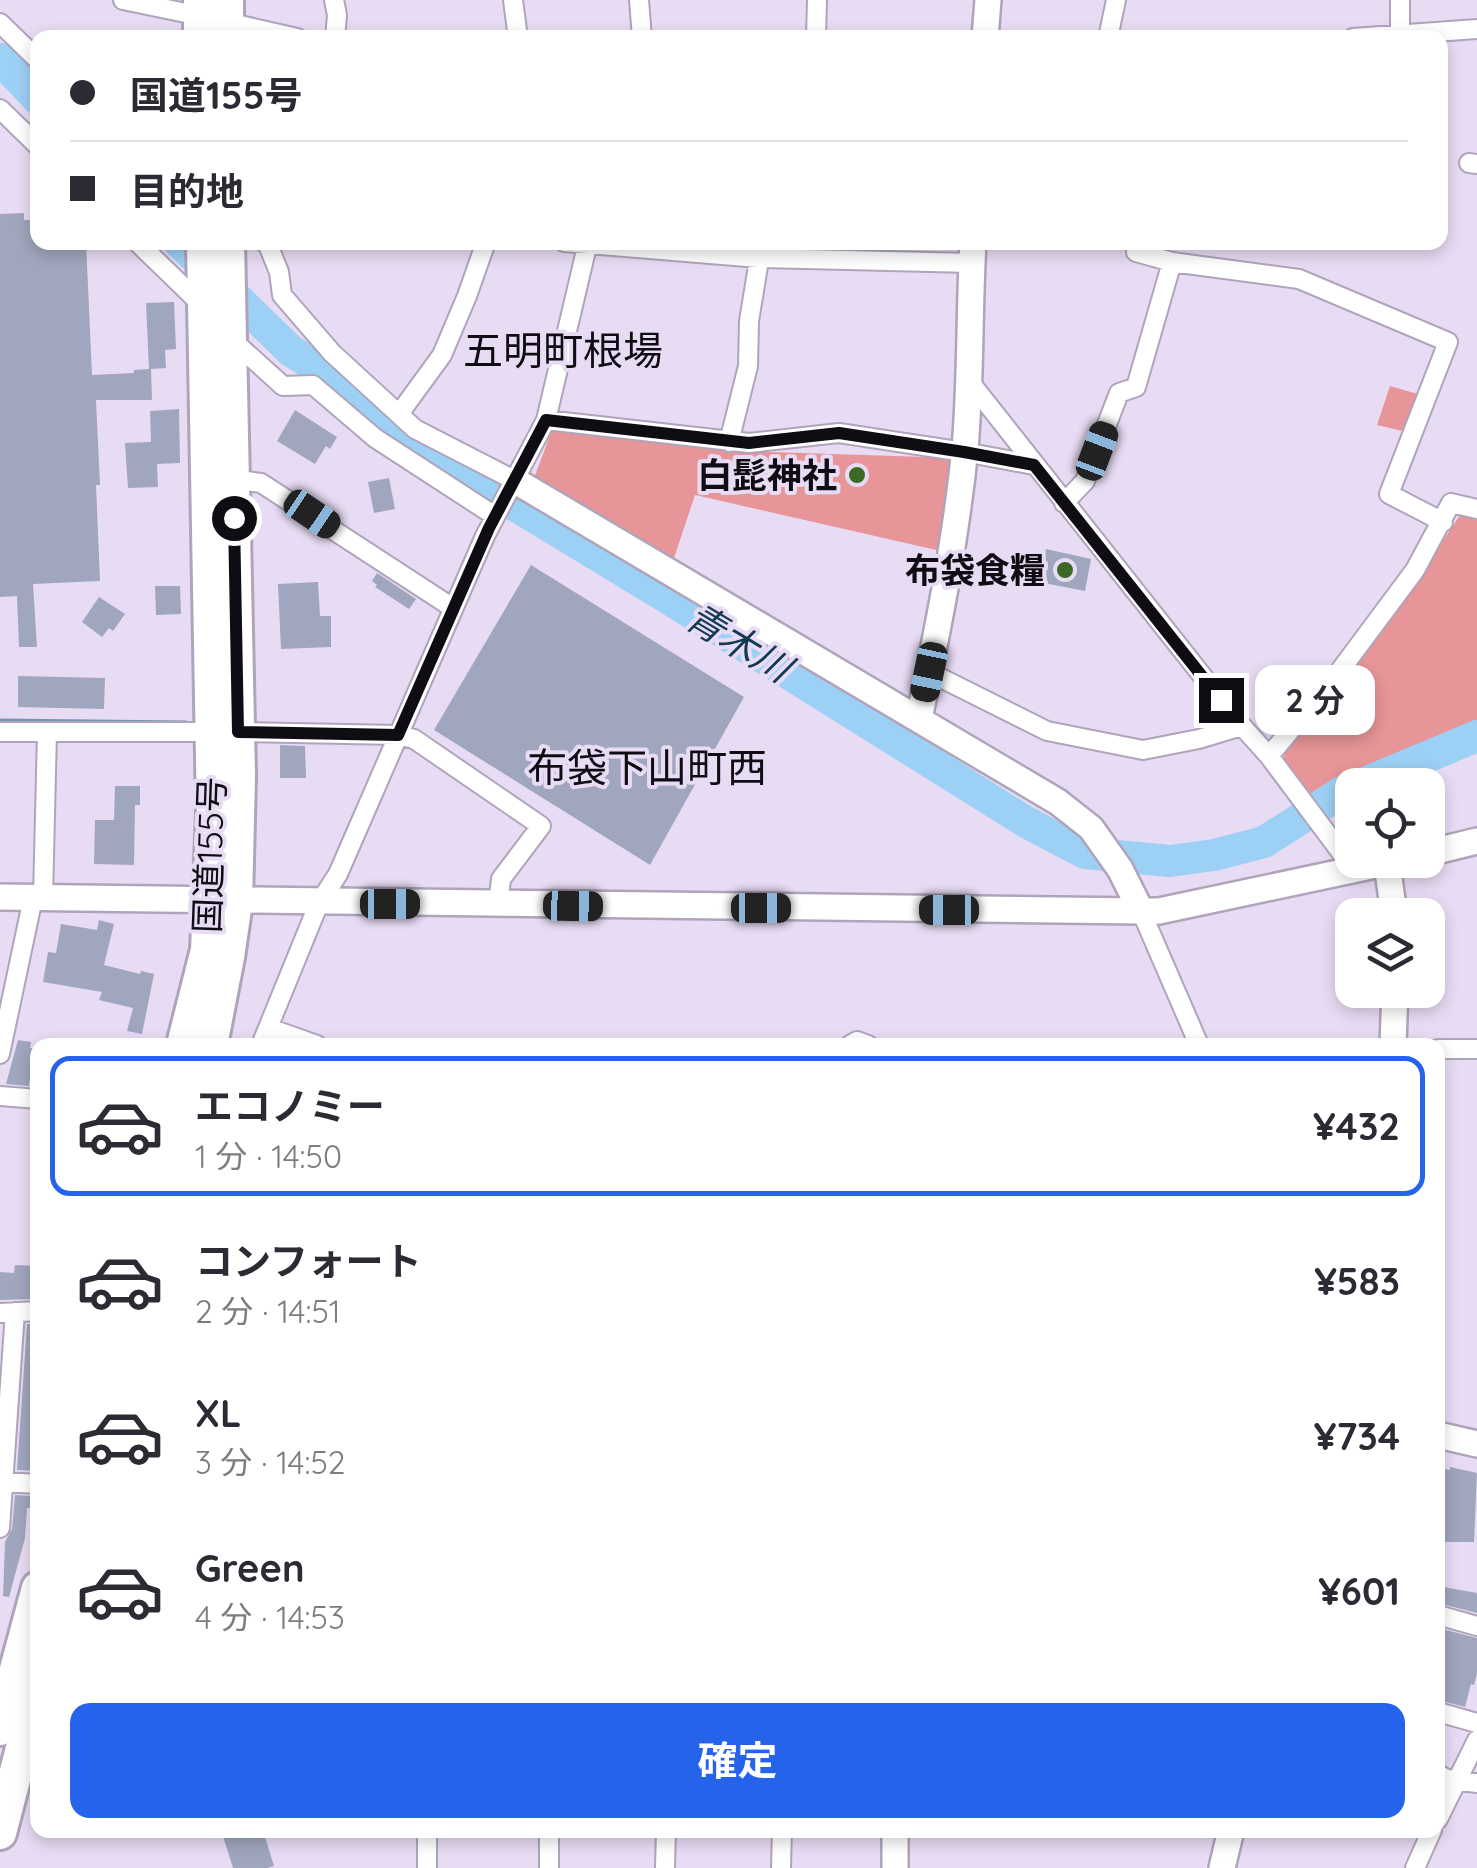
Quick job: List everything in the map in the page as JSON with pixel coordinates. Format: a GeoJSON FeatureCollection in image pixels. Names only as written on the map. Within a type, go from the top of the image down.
{"type":"FeatureCollection","features":[{"type":"Feature","properties":{"kind":"highway","name":"国道155号"},"geometry":{"type":"LineString","coordinates":[[220,250],[217,319],[225,732]]}},
{"type":"Feature","properties":{"kind":"highway","name":"国道155号"},"geometry":{"type":"LineString","coordinates":[[211,1038],[228,956],[213,814],[225,732],[233,479],[217,319]]}},
{"type":"Feature","properties":{"kind":"highway","name":"国道155号"},"geometry":{"type":"LineString","coordinates":[[185,1038],[223,901]]}},
{"type":"Feature","properties":{"kind":"highway"},"geometry":{"type":"LineString","coordinates":[[0,1729],[10,1649],[30,1605]]}},
{"type":"Feature","properties":{"kind":"highway"},"geometry":{"type":"LineString","coordinates":[[0,1833],[30,1718]]}},
{"type":"Feature","properties":{"kind":"street"},"geometry":{"type":"LineString","coordinates":[[123,0],[262,30]]}},
{"type":"Feature","properties":{"kind":"street"},"geometry":{"type":"LineString","coordinates":[[334,0],[336,30]]}},
{"type":"Feature","properties":{"kind":"street"},"geometry":{"type":"LineString","coordinates":[[514,0],[517,30]]}},
{"type":"Feature","properties":{"kind":"street"},"geometry":{"type":"LineString","coordinates":[[639,0],[641,30]]}},
{"type":"Feature","properties":{"kind":"street"},"geometry":{"type":"LineString","coordinates":[[816,30],[818,0]]}},
{"type":"Feature","properties":{"kind":"street"},"geometry":{"type":"LineString","coordinates":[[986,30],[988,0]]}},
{"type":"Feature","properties":{"kind":"street"},"geometry":{"type":"LineString","coordinates":[[1110,30],[1116,0]]}},
{"type":"Feature","properties":{"kind":"street"},"geometry":{"type":"LineString","coordinates":[[1400,0],[1400,30]]}},
{"type":"Feature","properties":{"kind":"street"},"geometry":{"type":"LineString","coordinates":[[0,23],[30,52]]}},
{"type":"Feature","properties":{"kind":"street"},"geometry":{"type":"LineString","coordinates":[[1448,31],[1477,29]]}},
{"type":"Feature","properties":{"kind":"street"},"geometry":{"type":"LineString","coordinates":[[0,109],[30,138]]}},
{"type":"Feature","properties":{"kind":"street"},"geometry":{"type":"LineString","coordinates":[[145,250],[283,386],[313,385],[375,438],[497,514]]}},
{"type":"Feature","properties":{"kind":"street"},"geometry":{"type":"LineString","coordinates":[[270,250],[279,272],[282,295],[332,353],[415,429],[919,719],[1058,802],[1091,828],[1120,869],[1196,1038]]}},
{"type":"Feature","properties":{"kind":"street"},"geometry":{"type":"LineString","coordinates":[[398,414],[442,355],[483,250]]}},
{"type":"Feature","properties":{"kind":"street"},"geometry":{"type":"LineString","coordinates":[[265,1037],[319,902],[338,874],[453,608],[546,420],[587,250]]}},
{"type":"Feature","properties":{"kind":"street"},"geometry":{"type":"LineString","coordinates":[[730,442],[748,366],[761,250],[973,252],[964,452],[950,562],[919,719]]}},
{"type":"Feature","properties":{"kind":"street"},"geometry":{"type":"LineString","coordinates":[[1136,250],[1172,262],[1299,278],[1448,342],[1389,494],[1443,522]]}},
{"type":"Feature","properties":{"kind":"street"},"geometry":{"type":"LineString","coordinates":[[1064,503],[1086,481],[1119,392],[1136,387],[1172,262]]}},
{"type":"Feature","properties":{"kind":"street"},"geometry":{"type":"LineString","coordinates":[[970,382],[1335,844]]}},
{"type":"Feature","properties":{"kind":"street"},"geometry":{"type":"LineString","coordinates":[[546,420],[749,443],[839,433],[1034,465]]}},
{"type":"Feature","properties":{"kind":"street"},"geometry":{"type":"LineString","coordinates":[[233,479],[261,483],[453,608]]}},
{"type":"Feature","properties":{"kind":"street"},"geometry":{"type":"LineString","coordinates":[[1269,756],[1416,570],[1451,503],[1477,509]]}},
{"type":"Feature","properties":{"kind":"street"},"geometry":{"type":"LineString","coordinates":[[929,672],[1047,732],[1144,750],[1242,726]]}},
{"type":"Feature","properties":{"kind":"street"},"geometry":{"type":"LineString","coordinates":[[0,732],[398,735],[414,740],[540,826],[501,879],[498,905]]}},
{"type":"Feature","properties":{"kind":"street"},"geometry":{"type":"LineString","coordinates":[[0,1054],[38,898],[47,732]]}},
{"type":"Feature","properties":{"kind":"street"},"geometry":{"type":"LineString","coordinates":[[1445,849],[1477,841]]}},
{"type":"Feature","properties":{"kind":"street"},"geometry":{"type":"LineString","coordinates":[[0,897],[1140,912],[1335,875]]}},
{"type":"Feature","properties":{"kind":"street"},"geometry":{"type":"LineString","coordinates":[[1393,1038],[1394,1008]]}},
{"type":"Feature","properties":{"kind":"street"},"geometry":{"type":"LineString","coordinates":[[1445,1049],[1477,1049]]}},
{"type":"Feature","properties":{"kind":"street"},"geometry":{"type":"LineString","coordinates":[[0,1096],[30,1098]]}},
{"type":"Feature","properties":{"kind":"street"},"geometry":{"type":"LineString","coordinates":[[0,1528],[7,1312]]}},
{"type":"Feature","properties":{"kind":"street"},"geometry":{"type":"LineString","coordinates":[[1445,1437],[1477,1444]]}},
{"type":"Feature","properties":{"kind":"street"},"geometry":{"type":"LineString","coordinates":[[3,1482],[30,1484]]}},
{"type":"Feature","properties":{"kind":"street"},"geometry":{"type":"LineString","coordinates":[[1445,1618],[1477,1626]]}},
{"type":"Feature","properties":{"kind":"street"},"geometry":{"type":"LineString","coordinates":[[1445,1714],[1477,1724]]}},
{"type":"Feature","properties":{"kind":"street"},"geometry":{"type":"LineString","coordinates":[[1445,1804],[1477,1740]]}},
{"type":"Feature","properties":{"kind":"street"},"geometry":{"type":"LineString","coordinates":[[1445,1776],[1477,1783]]}},
{"type":"Feature","properties":{"kind":"street"},"geometry":{"type":"LineString","coordinates":[[427,1838],[427,1868]]}},
{"type":"Feature","properties":{"kind":"street"},"geometry":{"type":"LineString","coordinates":[[549,1838],[549,1868]]}},
{"type":"Feature","properties":{"kind":"street"},"geometry":{"type":"LineString","coordinates":[[665,1868],[666,1838]]}},
{"type":"Feature","properties":{"kind":"street"},"geometry":{"type":"LineString","coordinates":[[782,1838],[782,1868]]}},
{"type":"Feature","properties":{"kind":"street"},"geometry":{"type":"LineString","coordinates":[[895,1838],[895,1868]]}},
{"type":"Feature","properties":{"kind":"street"},"geometry":{"type":"LineString","coordinates":[[1222,1868],[1229,1838]]}},
{"type":"Feature","properties":{"kind":"street"},"geometry":{"type":"LineString","coordinates":[[1415,1868],[1428,1838]]}},
{"type":"Feature","properties":{"kind":"shaded area"},"geometry":{"type":"Polygon","coordinates":[[[1390,386],[1421,395],[1411,433],[1377,425],[1390,386]]]}},
{"type":"Feature","properties":{"kind":"shaded area"},"geometry":{"type":"Polygon","coordinates":[[[553,427],[741,451],[957,458],[945,552],[695,495],[673,561],[533,481],[553,427]]]}},
{"type":"Feature","properties":{"kind":"shaded area"},"geometry":{"type":"Polygon","coordinates":[[[1460,515],[1477,518],[1477,729],[1387,768],[1335,768],[1335,790],[1315,799],[1283,760],[1285,752],[1419,576],[1460,515]]]}},
{"type":"Feature","properties":{"kind":"building"},"geometry":{"type":"Polygon","coordinates":[[[24,213],[24,220],[30,220],[30,250],[86,250],[92,375],[149,369],[146,303],[174,302],[176,349],[165,350],[166,368],[151,369],[152,400],[96,400],[100,581],[33,584],[37,647],[19,647],[17,596],[0,597],[0,214],[24,213]]]}},
{"type":"Feature","properties":{"kind":"building"},"geometry":{"type":"Polygon","coordinates":[[[179,409],[180,463],[157,464],[158,487],[128,488],[125,443],[151,442],[150,411],[179,409]]]}},
{"type":"Feature","properties":{"kind":"building"},"geometry":{"type":"Polygon","coordinates":[[[295,410],[337,437],[315,464],[277,441],[295,410]]]}},
{"type":"Feature","properties":{"kind":"building"},"geometry":{"type":"Polygon","coordinates":[[[389,478],[395,509],[374,513],[368,482],[389,478]]]}},
{"type":"Feature","properties":{"kind":"building","name":"布袋食糧"},"geometry":{"type":"Polygon","coordinates":[[[1046,549],[1091,559],[1085,591],[1039,582],[1046,549]]]}},
{"type":"Feature","properties":{"kind":"building"},"geometry":{"type":"Polygon","coordinates":[[[531,565],[744,697],[650,865],[434,730],[531,565]]]}},
{"type":"Feature","properties":{"kind":"building"},"geometry":{"type":"Polygon","coordinates":[[[377,573],[416,599],[409,609],[375,587],[372,581],[377,573]]]}},
{"type":"Feature","properties":{"kind":"building"},"geometry":{"type":"Polygon","coordinates":[[[318,582],[320,616],[331,616],[331,647],[281,649],[278,584],[318,582]]]}},
{"type":"Feature","properties":{"kind":"building"},"geometry":{"type":"Polygon","coordinates":[[[155,586],[180,586],[181,614],[156,615],[155,586]]]}},
{"type":"Feature","properties":{"kind":"building"},"geometry":{"type":"Polygon","coordinates":[[[99,597],[125,614],[113,631],[109,628],[102,637],[82,622],[99,597]]]}},
{"type":"Feature","properties":{"kind":"building"},"geometry":{"type":"Polygon","coordinates":[[[18,676],[105,678],[104,709],[18,707],[18,676]]]}},
{"type":"Feature","properties":{"kind":"building"},"geometry":{"type":"Polygon","coordinates":[[[280,745],[305,746],[306,778],[280,778],[280,745]]]}},
{"type":"Feature","properties":{"kind":"building"},"geometry":{"type":"Polygon","coordinates":[[[115,786],[140,786],[140,805],[135,805],[134,865],[94,864],[95,820],[114,820],[115,786]]]}},
{"type":"Feature","properties":{"kind":"building"},"geometry":{"type":"Polygon","coordinates":[[[99,920],[114,924],[104,965],[154,974],[142,1034],[127,1031],[133,1008],[99,1000],[102,992],[43,982],[48,952],[56,953],[61,924],[97,930],[99,920]]]}},
{"type":"Feature","properties":{"kind":"building"},"geometry":{"type":"Polygon","coordinates":[[[18,1040],[30,1042],[29,1086],[6,1084],[18,1040]]]}},
{"type":"Feature","properties":{"kind":"building"},"geometry":{"type":"Polygon","coordinates":[[[15,1265],[30,1266],[30,1299],[0,1300],[0,1272],[14,1273],[15,1265]]]}},
{"type":"Feature","properties":{"kind":"building"},"geometry":{"type":"Polygon","coordinates":[[[27,1324],[30,1324],[30,1471],[17,1470],[27,1324]]]}},
{"type":"Feature","properties":{"kind":"building"},"geometry":{"type":"Polygon","coordinates":[[[1445,1469],[1477,1473],[1474,1542],[1445,1542],[1445,1469]]]}},
{"type":"Feature","properties":{"kind":"building"},"geometry":{"type":"Polygon","coordinates":[[[15,1495],[30,1496],[25,1538],[9,1597],[3,1596],[5,1542],[12,1529],[15,1495]]]}},
{"type":"Feature","properties":{"kind":"building"},"geometry":{"type":"Polygon","coordinates":[[[1445,1587],[1477,1593],[1477,1613],[1445,1605],[1445,1587]]]}},
{"type":"Feature","properties":{"kind":"building"},"geometry":{"type":"Polygon","coordinates":[[[1445,1630],[1477,1638],[1477,1673],[1465,1707],[1445,1702],[1445,1630]]]}},
{"type":"Feature","properties":{"kind":"building"},"geometry":{"type":"Polygon","coordinates":[[[224,1838],[265,1838],[274,1866],[233,1868],[224,1838]]]}},
{"type":"Feature","properties":{"kind":"waterway","name":"青木川"},"geometry":{"type":"LineString","coordinates":[[0,59],[30,91]]}},
{"type":"Feature","properties":{"kind":"waterway","name":"青木川"},"geometry":{"type":"LineString","coordinates":[[187,250],[291,351],[322,370],[386,427],[1026,822],[1085,853],[1170,861],[1214,855],[1264,842],[1335,796]]}},
{"type":"Feature","properties":{"kind":"waterway"},"geometry":{"type":"LineString","coordinates":[[0,721],[186,723]]}},
{"type":"Feature","properties":{"kind":"waterway","name":"青木川"},"geometry":{"type":"LineString","coordinates":[[1401,768],[1477,736]]}},
{"type":"Feature","properties":{"kind":"place","name":"白髭神社"},"geometry":{"type":"Point","coordinates":[857,475]}},
{"type":"Feature","properties":{"kind":"place","name":"布袋食糧"},"geometry":{"type":"Point","coordinates":[1065,570]}},
{"type":"Feature","properties":{"kind":"district","name":"五明町根場"},"geometry":{"type":"Point","coordinates":[563,350]}},
{"type":"Feature","properties":{"kind":"district","name":"布袋下山町西"},"geometry":{"type":"Point","coordinates":[647,767]}},
{"type":"Feature","properties":{"kind":"route"},"geometry":{"type":"LineString","coordinates":[[234,518],[238,732],[398,735],[489,528],[546,420],[749,443],[839,433],[1034,465],[1221,700]]}}]}
